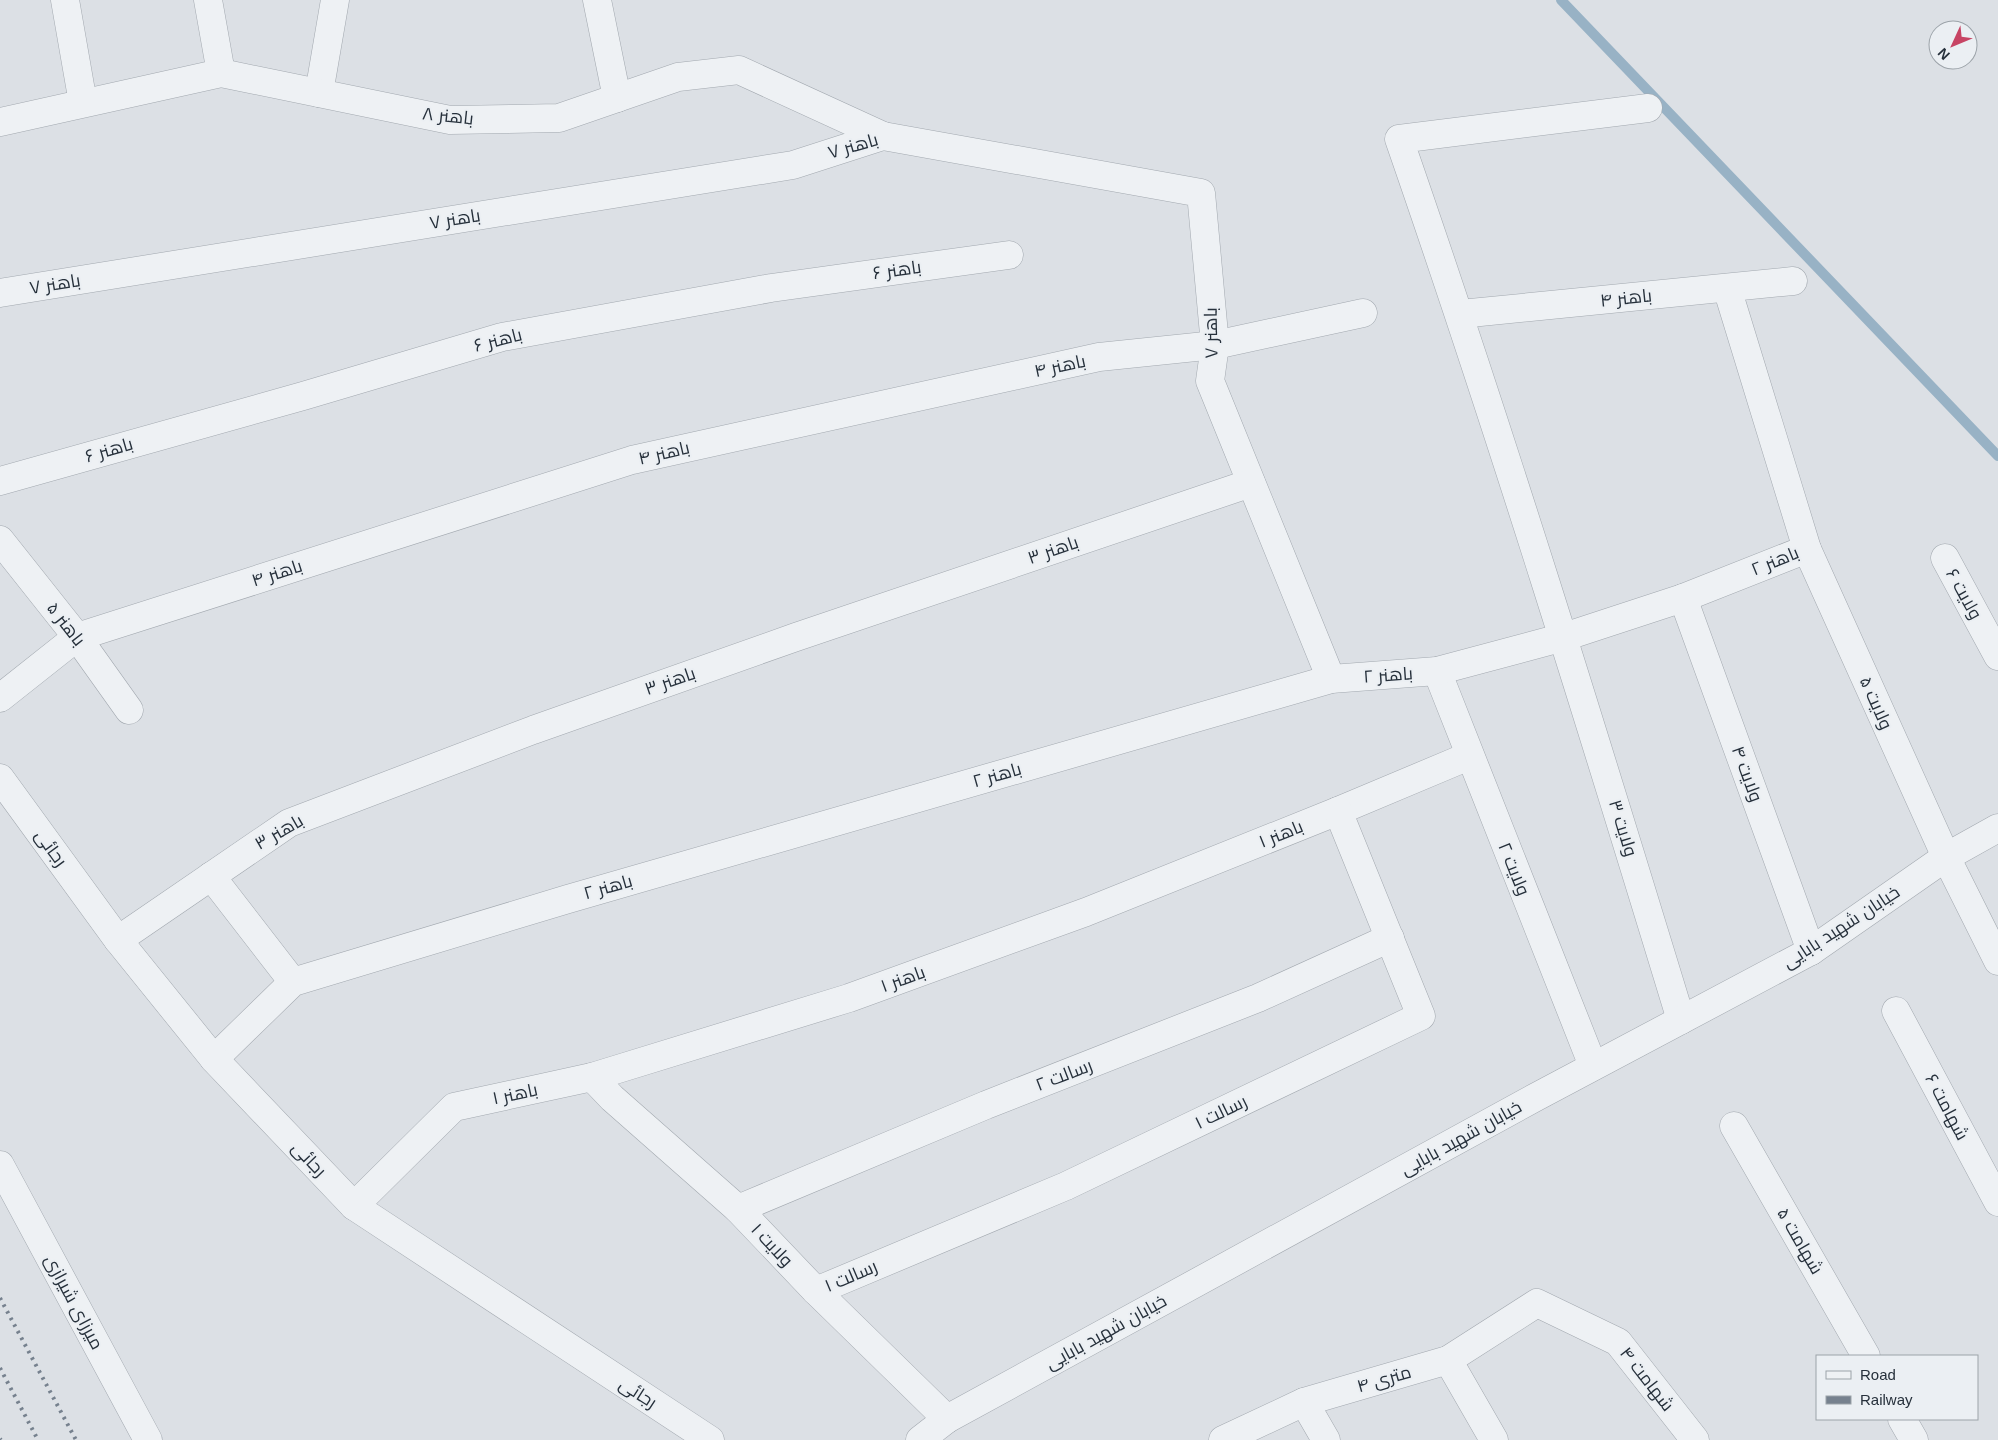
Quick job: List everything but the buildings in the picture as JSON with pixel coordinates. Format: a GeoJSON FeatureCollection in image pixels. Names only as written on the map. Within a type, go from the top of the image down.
{"type":"FeatureCollection","features":[{"type":"Feature","properties":{"kind":"street"},"geometry":{"type":"LineString","coordinates":[[64,0],[83,103]]}},
{"type":"Feature","properties":{"kind":"street"},"geometry":{"type":"LineString","coordinates":[[208,0],[221,73]]}},
{"type":"Feature","properties":{"kind":"street"},"geometry":{"type":"LineString","coordinates":[[319,93],[335,0]]}},
{"type":"Feature","properties":{"kind":"street"},"geometry":{"type":"LineString","coordinates":[[597,0],[617,98]]}},
{"type":"Feature","properties":{"kind":"street","name":"باهنر ۸"},"geometry":{"type":"LineString","coordinates":[[0,122],[221,73],[450,120],[559,118],[678,77],[739,70],[883,136]]}},
{"type":"Feature","properties":{"kind":"street","name":"ولایت ۳"},"geometry":{"type":"LineString","coordinates":[[1648,108],[1399,138],[1460,314],[1564,637],[1681,1020]]}},
{"type":"Feature","properties":{"kind":"street","name":"باهنر ۷"},"geometry":{"type":"LineString","coordinates":[[0,293],[792,165],[883,136],[1201,193],[1215,345],[1210,381],[1331,679]]}},
{"type":"Feature","properties":{"kind":"street","name":"باهنر ۶"},"geometry":{"type":"LineString","coordinates":[[0,481],[303,396],[502,337],[771,288],[1009,255]]}},
{"type":"Feature","properties":{"kind":"street","name":"باهنر ۴"},"geometry":{"type":"LineString","coordinates":[[1460,314],[1793,281]]}},
{"type":"Feature","properties":{"kind":"street","name":"ولایت ۵"},"geometry":{"type":"LineString","coordinates":[[1727,288],[1807,549],[1946,857],[1998,960]]}},
{"type":"Feature","properties":{"kind":"street","name":"باهنر ۴"},"geometry":{"type":"LineString","coordinates":[[0,698],[77,637],[632,460],[1099,357],[1215,345],[1363,313]]}},
{"type":"Feature","properties":{"kind":"street","name":"باهنر ۳"},"geometry":{"type":"LineString","coordinates":[[118,940],[289,823],[524,733],[796,637],[1251,483]]}},
{"type":"Feature","properties":{"kind":"street","name":"باهنر ۵"},"geometry":{"type":"LineString","coordinates":[[0,540],[77,637],[129,710]]}},
{"type":"Feature","properties":{"kind":"street","name":"باهنر ۲"},"geometry":{"type":"LineString","coordinates":[[214,1059],[294,982],[568,899],[1331,679],[1437,671],[1564,637],[1683,598],[1807,549]]}},
{"type":"Feature","properties":{"kind":"street","name":"ولایت ۶"},"geometry":{"type":"LineString","coordinates":[[1944,558],[1998,656]]}},
{"type":"Feature","properties":{"kind":"street","name":"ولایت ۴"},"geometry":{"type":"LineString","coordinates":[[1683,598],[1811,950]]}},
{"type":"Feature","properties":{"kind":"street","name":"ولایت ۲"},"geometry":{"type":"LineString","coordinates":[[1437,671],[1593,1066]]}},
{"type":"Feature","properties":{"kind":"street","name":"باهنر ۱"},"geometry":{"type":"LineString","coordinates":[[354,1206],[454,1107],[592,1077],[849,998],[1086,912],[1338,811],[1469,756]]}},
{"type":"Feature","properties":{"kind":"street","name":"رجائی"},"geometry":{"type":"LineString","coordinates":[[0,778],[118,940],[214,1059],[354,1206],[710,1440]]}},
{"type":"Feature","properties":{"kind":"street","name":"رسالت ۱"},"geometry":{"type":"LineString","coordinates":[[816,1291],[1066,1186],[1421,1016],[1338,811]]}},
{"type":"Feature","properties":{"kind":"street","name":"خیابان شهید بابایی"},"geometry":{"type":"LineString","coordinates":[[920,1440],[947,1419],[1593,1066],[1811,950],[1946,857],[1998,828]]}},
{"type":"Feature","properties":{"kind":"street"},"geometry":{"type":"LineString","coordinates":[[211,876],[294,982]]}},
{"type":"Feature","properties":{"kind":"street","name":"رسالت ۲"},"geometry":{"type":"LineString","coordinates":[[738,1209],[986,1105],[1258,998],[1390,938]]}},
{"type":"Feature","properties":{"kind":"street","name":"شهامت ۶"},"geometry":{"type":"LineString","coordinates":[[1896,1011],[1998,1202]]}},
{"type":"Feature","properties":{"kind":"street","name":"ولایت ۱"},"geometry":{"type":"LineString","coordinates":[[592,1077],[612,1098],[738,1209],[816,1291],[947,1419]]}},
{"type":"Feature","properties":{"kind":"street","name":"شهامت ۵"},"geometry":{"type":"LineString","coordinates":[[1734,1126],[1865,1355]]}},
{"type":"Feature","properties":{"kind":"street","name":"میرزای شیرازی"},"geometry":{"type":"LineString","coordinates":[[0,1165],[148,1440]]}},
{"type":"Feature","properties":{"kind":"street","name":"۴ متری"},"geometry":{"type":"LineString","coordinates":[[1223,1440],[1304,1402],[1448,1360],[1537,1302]]}},
{"type":"Feature","properties":{"kind":"street","name":"شهامت ۴"},"geometry":{"type":"LineString","coordinates":[[1537,1302],[1618,1342],[1695,1440]]}},
{"type":"Feature","properties":{"kind":"street"},"geometry":{"type":"LineString","coordinates":[[1448,1360],[1494,1440]]}},
{"type":"Feature","properties":{"kind":"street"},"geometry":{"type":"LineString","coordinates":[[1304,1402],[1326,1440]]}},
{"type":"Feature","properties":{"kind":"street"},"geometry":{"type":"LineString","coordinates":[[1903,1420],[1914,1440]]}},
{"type":"Feature","properties":{"kind":"waterway"},"geometry":{"type":"LineString","coordinates":[[1561,0],[1998,456]]}},
{"type":"Feature","properties":{"kind":"railway"},"geometry":{"type":"LineString","coordinates":[[0,1298],[76,1440]]}},
{"type":"Feature","properties":{"kind":"railway"},"geometry":{"type":"LineString","coordinates":[[0,1368],[38,1440]]}}]}
